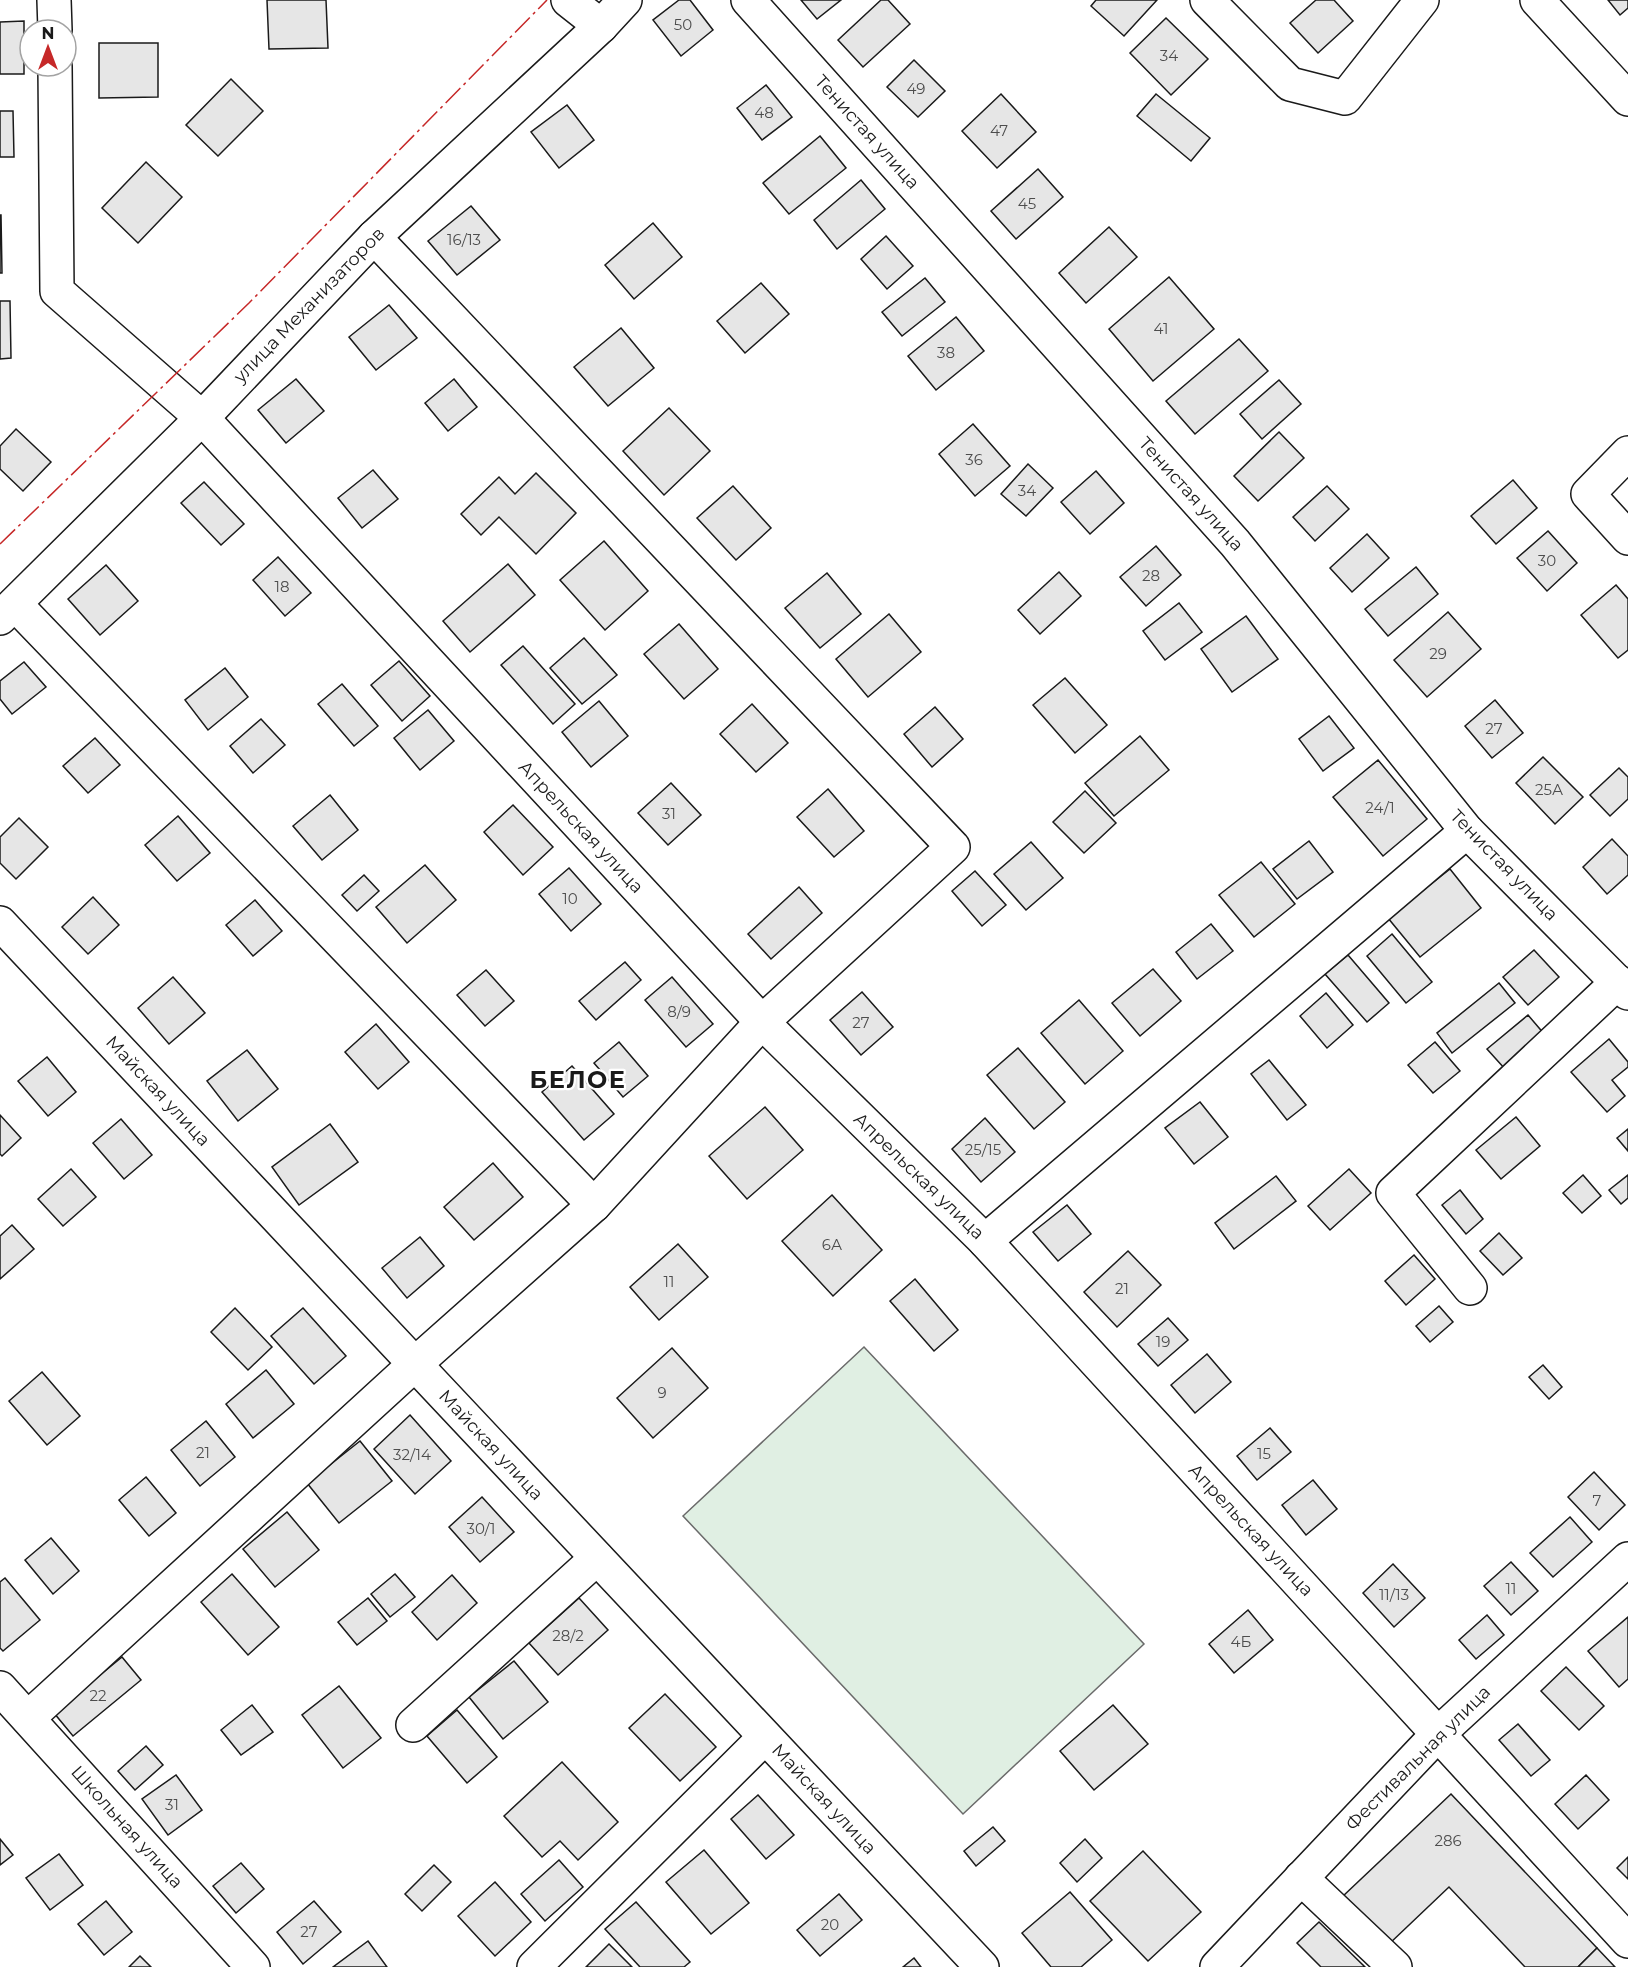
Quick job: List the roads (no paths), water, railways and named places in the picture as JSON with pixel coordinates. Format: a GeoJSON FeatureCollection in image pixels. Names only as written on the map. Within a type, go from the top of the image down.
{"type":"FeatureCollection","features":[{"type":"Feature","properties":{"kind":"street"},"geometry":{"type":"LineString","coordinates":[[54,0],[55,18]]}},
{"type":"Feature","properties":{"kind":"street"},"geometry":{"type":"LineString","coordinates":[[568,0],[601,26]]}},
{"type":"Feature","properties":{"kind":"street","name":"улица Механизаторов"},"geometry":{"type":"LineString","coordinates":[[7,611],[202,418],[374,237],[601,26],[625,0]]}},
{"type":"Feature","properties":{"kind":"street","name":"Тенистая улица"},"geometry":{"type":"LineString","coordinates":[[748,0],[1235,543],[1467,831],[1623,988]]}},
{"type":"Feature","properties":{"kind":"street"},"geometry":{"type":"LineString","coordinates":[[1207,0],[1290,84],[1345,98],[1422,0]]}},
{"type":"Feature","properties":{"kind":"street"},"geometry":{"type":"LineString","coordinates":[[1537,0],[1628,99]]}},
{"type":"Feature","properties":{"kind":"street","name":"Апрельская улица"},"geometry":{"type":"LineString","coordinates":[[55,78],[57,291],[202,418],[762,1022],[985,1241],[1628,1941]]}},
{"type":"Feature","properties":{"kind":"street"},"geometry":{"type":"LineString","coordinates":[[28,1718],[415,1364],[594,1205],[762,1022],[953,847],[374,237]]}},
{"type":"Feature","properties":{"kind":"street"},"geometry":{"type":"LineString","coordinates":[[1628,453],[1588,494],[1628,538]]}},
{"type":"Feature","properties":{"kind":"street"},"geometry":{"type":"LineString","coordinates":[[7,611],[594,1205]]}},
{"type":"Feature","properties":{"kind":"street"},"geometry":{"type":"LineString","coordinates":[[985,1241],[1467,831]]}},
{"type":"Feature","properties":{"kind":"street","name":"Майская улица"},"geometry":{"type":"LineString","coordinates":[[0,922],[982,1967]]}},
{"type":"Feature","properties":{"kind":"street"},"geometry":{"type":"LineString","coordinates":[[1470,1288],[1393,1193],[1623,988]]}},
{"type":"Feature","properties":{"kind":"street"},"geometry":{"type":"LineString","coordinates":[[413,1725],[597,1558]]}},
{"type":"Feature","properties":{"kind":"street","name":"Фестивальная улица"},"geometry":{"type":"LineString","coordinates":[[1217,1967],[1438,1734],[1627,1564]]}},
{"type":"Feature","properties":{"kind":"street","name":"Школьная улица"},"geometry":{"type":"LineString","coordinates":[[0,1688],[253,1967]]}},
{"type":"Feature","properties":{"kind":"street"},"geometry":{"type":"LineString","coordinates":[[534,1967],[765,1737]]}},
{"type":"Feature","properties":{"kind":"street"},"geometry":{"type":"LineString","coordinates":[[1301,1878],[1395,1967]]}},
{"type":"Feature","properties":{"kind":"district","name":"БЕЛОЕ"},"geometry":{"type":"Point","coordinates":[578,1080]}}]}
